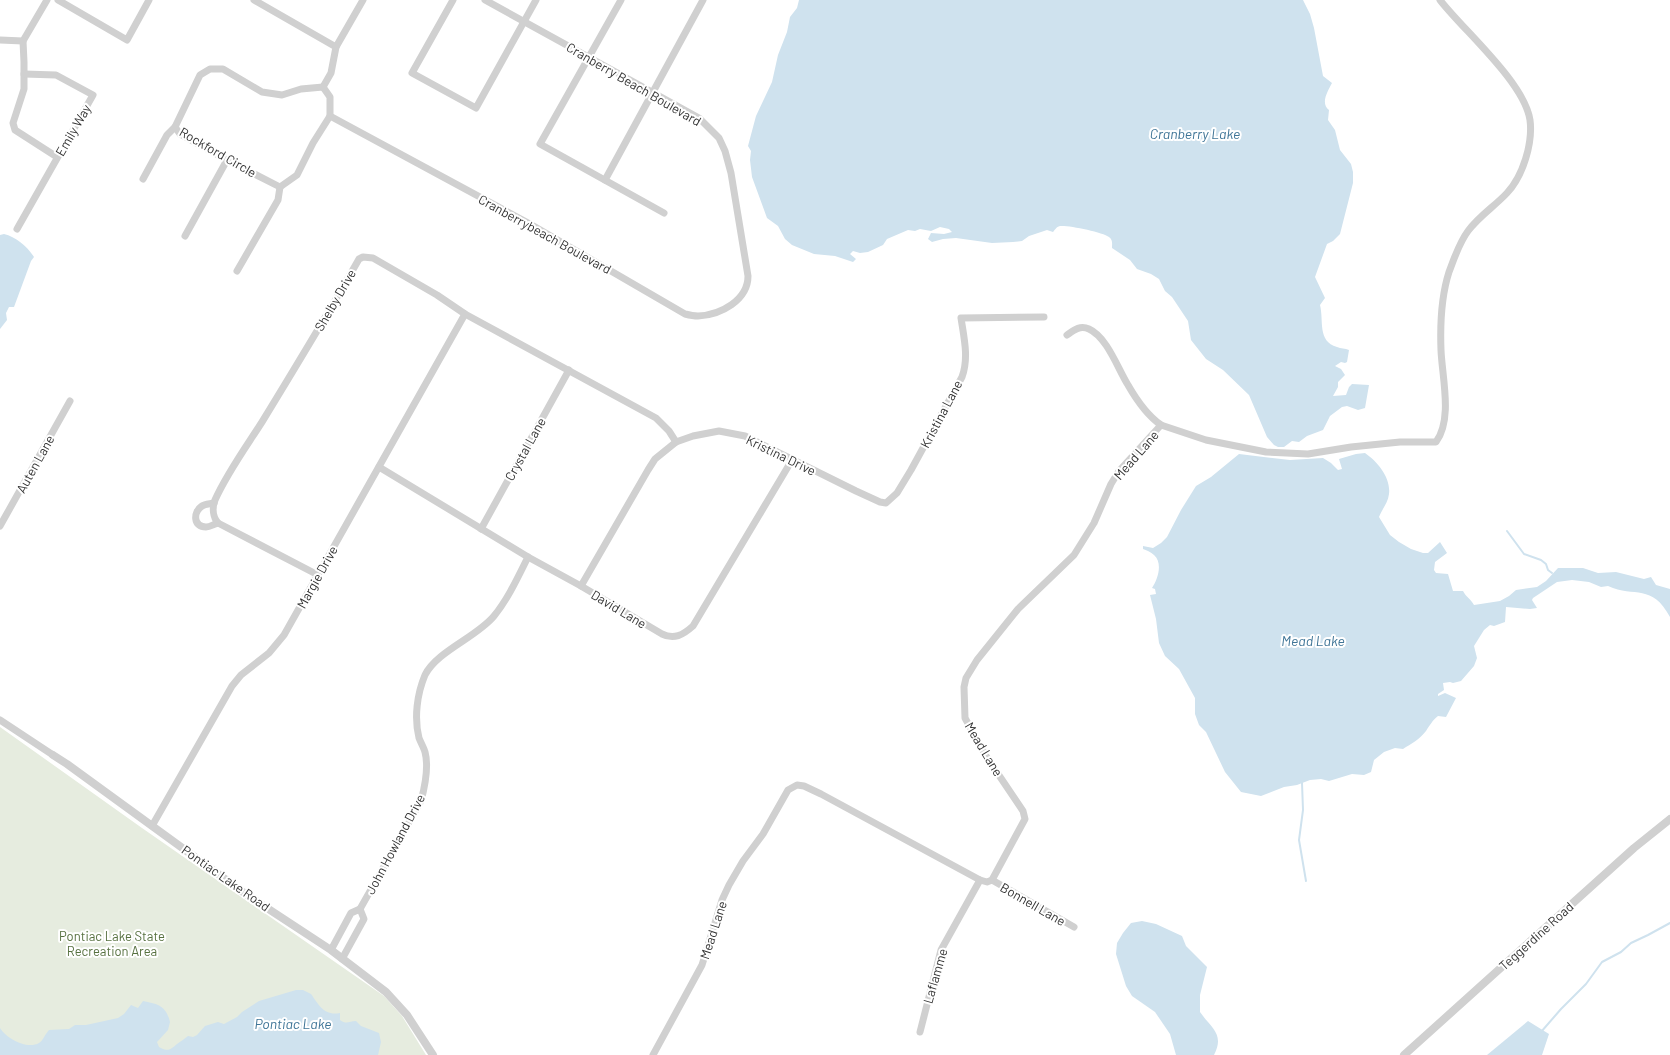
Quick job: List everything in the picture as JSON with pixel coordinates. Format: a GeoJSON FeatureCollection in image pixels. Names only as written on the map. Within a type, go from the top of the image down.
{"type":"FeatureCollection","features":[{"type":"Feature","properties":{"kind":"street"},"geometry":{"type":"LineString","coordinates":[[47,0],[23,41],[24,89],[13,123],[15,130],[57,157]]}},
{"type":"Feature","properties":{"kind":"street"},"geometry":{"type":"LineString","coordinates":[[58,0],[127,40],[149,0]]}},
{"type":"Feature","properties":{"kind":"street"},"geometry":{"type":"LineString","coordinates":[[254,0],[336,47]]}},
{"type":"Feature","properties":{"kind":"street"},"geometry":{"type":"LineString","coordinates":[[237,271],[278,200],[280,187],[297,175],[313,143],[330,116],[330,97],[323,86],[331,73],[336,47],[363,0]]}},
{"type":"Feature","properties":{"kind":"street"},"geometry":{"type":"LineString","coordinates":[[453,0],[412,73],[476,108],[536,0]]}},
{"type":"Feature","properties":{"kind":"street","name":"Cranberry Beach Boulevard"},"geometry":{"type":"LineString","coordinates":[[485,0],[699,118],[711,129],[724,145],[731,173],[748,276]]}},
{"type":"Feature","properties":{"kind":"street"},"geometry":{"type":"LineString","coordinates":[[621,0],[540,144],[664,213]]}},
{"type":"Feature","properties":{"kind":"street"},"geometry":{"type":"LineString","coordinates":[[605,180],[703,0]]}},
{"type":"Feature","properties":{"kind":"street","name":"Mead Lane"},"geometry":{"type":"LineString","coordinates":[[653,1055],[702,965],[722,900],[729,885],[763,834],[788,790],[797,785],[804,786],[821,794],[980,880],[987,882],[992,880],[1025,819],[1022,811],[986,756],[966,718],[964,687],[966,678],[977,660],[1018,609],[1074,555],[1094,523],[1111,484],[1119,471],[1161,425],[1206,440],[1266,452],[1308,454],[1351,447],[1400,442],[1436,442],[1442,435],[1444,420],[1444,390],[1441,350],[1443,293],[1457,252],[1468,231],[1507,192],[1525,163],[1530,124],[1526,103],[1503,70],[1440,0]]}},
{"type":"Feature","properties":{"kind":"street"},"geometry":{"type":"LineString","coordinates":[[0,40],[23,41]]}},
{"type":"Feature","properties":{"kind":"street","name":"Rockford Circle"},"geometry":{"type":"LineString","coordinates":[[280,187],[180,134],[175,127],[200,75],[210,69],[223,69],[262,92],[282,95],[301,89],[323,86]]}},
{"type":"Feature","properties":{"kind":"street","name":"Emily Way"},"geometry":{"type":"LineString","coordinates":[[17,229],[93,95],[56,75],[24,74]]}},
{"type":"Feature","properties":{"kind":"street","name":"Cranberrybeach Boulevard"},"geometry":{"type":"LineString","coordinates":[[330,116],[530,224],[685,314],[698,316],[712,313],[738,300],[743,294],[748,283],[748,276]]}},
{"type":"Feature","properties":{"kind":"street"},"geometry":{"type":"LineString","coordinates":[[143,179],[167,135],[175,127]]}},
{"type":"Feature","properties":{"kind":"street"},"geometry":{"type":"LineString","coordinates":[[185,236],[227,160]]}},
{"type":"Feature","properties":{"kind":"street","name":"Shelby Drive"},"geometry":{"type":"LineString","coordinates":[[214,503],[334,305],[359,259],[363,257],[373,258],[437,295],[465,314],[656,418],[669,430],[676,442]]}},
{"type":"Feature","properties":{"kind":"street","name":"Margie Drive"},"geometry":{"type":"LineString","coordinates":[[152,826],[232,686],[241,675],[269,653],[284,635],[465,314]]}},
{"type":"Feature","properties":{"kind":"street","name":"Kristina Lane"},"geometry":{"type":"LineString","coordinates":[[888,501],[897,493],[911,470],[962,377],[965,367],[966,351],[961,318],[1044,317]]}},
{"type":"Feature","properties":{"kind":"street"},"geometry":{"type":"LineString","coordinates":[[1067,335],[1075,329],[1081,328],[1088,328],[1094,332],[1106,346],[1128,386],[1154,420],[1161,425]]}},
{"type":"Feature","properties":{"kind":"street","name":"Crystal Lane"},"geometry":{"type":"LineString","coordinates":[[481,529],[569,370]]}},
{"type":"Feature","properties":{"kind":"street","name":"Auten Lane"},"geometry":{"type":"LineString","coordinates":[[0,526],[70,401]]}},
{"type":"Feature","properties":{"kind":"street","name":"Kristina Drive"},"geometry":{"type":"LineString","coordinates":[[581,586],[655,460],[676,442],[693,436],[719,431],[745,436],[880,502],[888,501]]}},
{"type":"Feature","properties":{"kind":"street","name":"David Lane"},"geometry":{"type":"LineString","coordinates":[[379,467],[528,557],[581,586],[667,637],[680,636],[693,626],[792,460]]}},
{"type":"Feature","properties":{"kind":"street"},"geometry":{"type":"LineString","coordinates":[[218,523],[206,527],[200,526],[195,517],[198,510],[201,507],[214,503],[214,514],[218,523],[318,576]]}},
{"type":"Feature","properties":{"kind":"street","name":"John Howland Drive"},"geometry":{"type":"LineString","coordinates":[[331,950],[351,913],[360,909],[421,801],[425,786],[425,753],[419,739],[417,713],[418,700],[426,674],[433,664],[482,627],[494,616],[515,582],[528,557]]}},
{"type":"Feature","properties":{"kind":"street","name":"Pontiac Lake Road"},"geometry":{"type":"LineString","coordinates":[[0,720],[67,764],[247,894],[331,950],[386,992],[407,1015],[433,1055]]}},
{"type":"Feature","properties":{"kind":"street","name":"Teggerdine Road"},"geometry":{"type":"LineString","coordinates":[[1404,1055],[1634,848],[1670,819]]}},
{"type":"Feature","properties":{"kind":"street","name":"Laflamme"},"geometry":{"type":"LineString","coordinates":[[920,1032],[941,950],[980,880]]}},
{"type":"Feature","properties":{"kind":"street","name":"Bonnell Lane"},"geometry":{"type":"LineString","coordinates":[[992,880],[1074,928]]}},
{"type":"Feature","properties":{"kind":"street","name":"John Howland Drive"},"geometry":{"type":"LineString","coordinates":[[342,959],[364,919],[360,909]]}},
{"type":"Feature","properties":{"kind":"green space","name":"Pontiac Lake State Recreation Area"},"geometry":{"type":"Polygon","coordinates":[[[0,727],[142,828],[384,996],[402,1016],[426,1055],[0,1055],[0,727]]]}},
{"type":"Feature","properties":{"kind":"water","name":"Cranberry Lake"},"geometry":{"type":"Polygon","coordinates":[[[799,0],[1303,0],[1310,14],[1314,28],[1323,76],[1332,83],[1325,100],[1326,107],[1329,110],[1328,120],[1335,130],[1340,150],[1351,164],[1353,172],[1353,183],[1340,234],[1333,241],[1327,244],[1315,277],[1325,298],[1320,305],[1322,330],[1326,340],[1331,344],[1338,348],[1349,350],[1347,362],[1341,362],[1335,366],[1341,369],[1345,375],[1338,382],[1338,387],[1333,396],[1346,395],[1352,384],[1369,385],[1365,408],[1358,410],[1347,406],[1342,407],[1330,416],[1323,430],[1307,436],[1299,442],[1292,441],[1284,447],[1274,445],[1267,437],[1249,395],[1223,370],[1206,359],[1191,340],[1188,321],[1172,297],[1165,291],[1159,279],[1151,274],[1137,269],[1130,260],[1112,248],[1110,238],[1106,235],[1093,231],[1060,226],[1053,232],[1047,230],[1029,236],[1022,241],[992,243],[956,238],[932,242],[928,239],[931,233],[944,234],[952,232],[949,229],[940,227],[931,231],[920,229],[915,231],[908,230],[887,239],[883,245],[868,252],[860,253],[853,251],[850,254],[856,259],[853,262],[835,256],[814,254],[792,245],[785,239],[778,226],[767,218],[752,177],[750,160],[751,151],[748,146],[756,116],[772,82],[778,55],[787,32],[790,17],[797,8],[799,0]]]}},
{"type":"Feature","properties":{"kind":"water"},"geometry":{"type":"Polygon","coordinates":[[[4,234],[21,242],[34,257],[31,261],[14,307],[9,307],[6,313],[7,320],[0,329],[0,235],[4,234]]]}},
{"type":"Feature","properties":{"kind":"water","name":"Mead Lake"},"geometry":{"type":"Polygon","coordinates":[[[1365,453],[1375,461],[1383,471],[1388,482],[1389,494],[1379,517],[1390,535],[1411,549],[1423,553],[1428,553],[1440,542],[1447,553],[1435,562],[1434,570],[1436,573],[1448,574],[1453,591],[1463,591],[1474,605],[1500,601],[1516,590],[1537,587],[1546,581],[1558,568],[1583,568],[1598,573],[1616,572],[1644,579],[1651,577],[1656,585],[1670,589],[1670,617],[1663,606],[1650,595],[1608,586],[1601,587],[1589,582],[1572,580],[1557,582],[1533,598],[1532,600],[1537,608],[1530,609],[1506,607],[1505,622],[1494,626],[1490,625],[1484,630],[1474,646],[1477,658],[1474,666],[1461,681],[1443,683],[1444,690],[1438,694],[1438,696],[1445,693],[1456,698],[1446,717],[1438,716],[1421,736],[1403,749],[1395,748],[1384,752],[1374,760],[1371,772],[1364,775],[1352,774],[1329,781],[1321,779],[1310,780],[1297,785],[1284,787],[1261,796],[1241,792],[1225,772],[1206,732],[1199,725],[1195,714],[1195,698],[1179,669],[1165,656],[1159,643],[1156,619],[1150,595],[1156,594],[1155,589],[1152,588],[1158,576],[1159,567],[1157,558],[1153,554],[1143,549],[1143,546],[1153,548],[1161,543],[1167,537],[1196,486],[1211,477],[1239,454],[1290,460],[1323,458],[1338,470],[1342,469],[1339,459],[1365,453]]]}},
{"type":"Feature","properties":{"kind":"water"},"geometry":{"type":"Polygon","coordinates":[[[1142,921],[1156,924],[1182,936],[1186,946],[1207,967],[1200,995],[1200,1012],[1217,1036],[1218,1042],[1214,1055],[1176,1055],[1170,1034],[1155,1012],[1132,996],[1126,986],[1116,954],[1117,943],[1131,923],[1142,921]]]}},
{"type":"Feature","properties":{"kind":"water","name":"Pontiac Lake"},"geometry":{"type":"Polygon","coordinates":[[[296,990],[303,990],[311,994],[322,1009],[330,1013],[340,1013],[340,1020],[346,1023],[356,1021],[361,1026],[379,1033],[381,1042],[378,1055],[0,1055],[0,1028],[7,1036],[17,1042],[34,1045],[40,1042],[49,1030],[69,1029],[75,1025],[86,1025],[118,1018],[124,1014],[131,1005],[138,1008],[143,1001],[157,1004],[166,1012],[170,1022],[168,1030],[157,1042],[159,1047],[169,1050],[188,1036],[193,1037],[197,1035],[205,1026],[218,1022],[224,1024],[237,1017],[259,1001],[296,990]]]}},
{"type":"Feature","properties":{"kind":"water"},"geometry":{"type":"Polygon","coordinates":[[[1528,1021],[1549,1034],[1542,1055],[1487,1055],[1528,1021]]]}},
{"type":"Feature","properties":{"kind":"waterway"},"geometry":{"type":"LineString","coordinates":[[1507,531],[1524,554],[1541,560],[1546,564],[1548,570],[1552,573]]}},
{"type":"Feature","properties":{"kind":"waterway"},"geometry":{"type":"LineString","coordinates":[[1302,783],[1303,810],[1299,840],[1306,881]]}},
{"type":"Feature","properties":{"kind":"waterway"},"geometry":{"type":"LineString","coordinates":[[1541,1032],[1586,984],[1602,962],[1621,952],[1631,943],[1670,923]]}}]}
